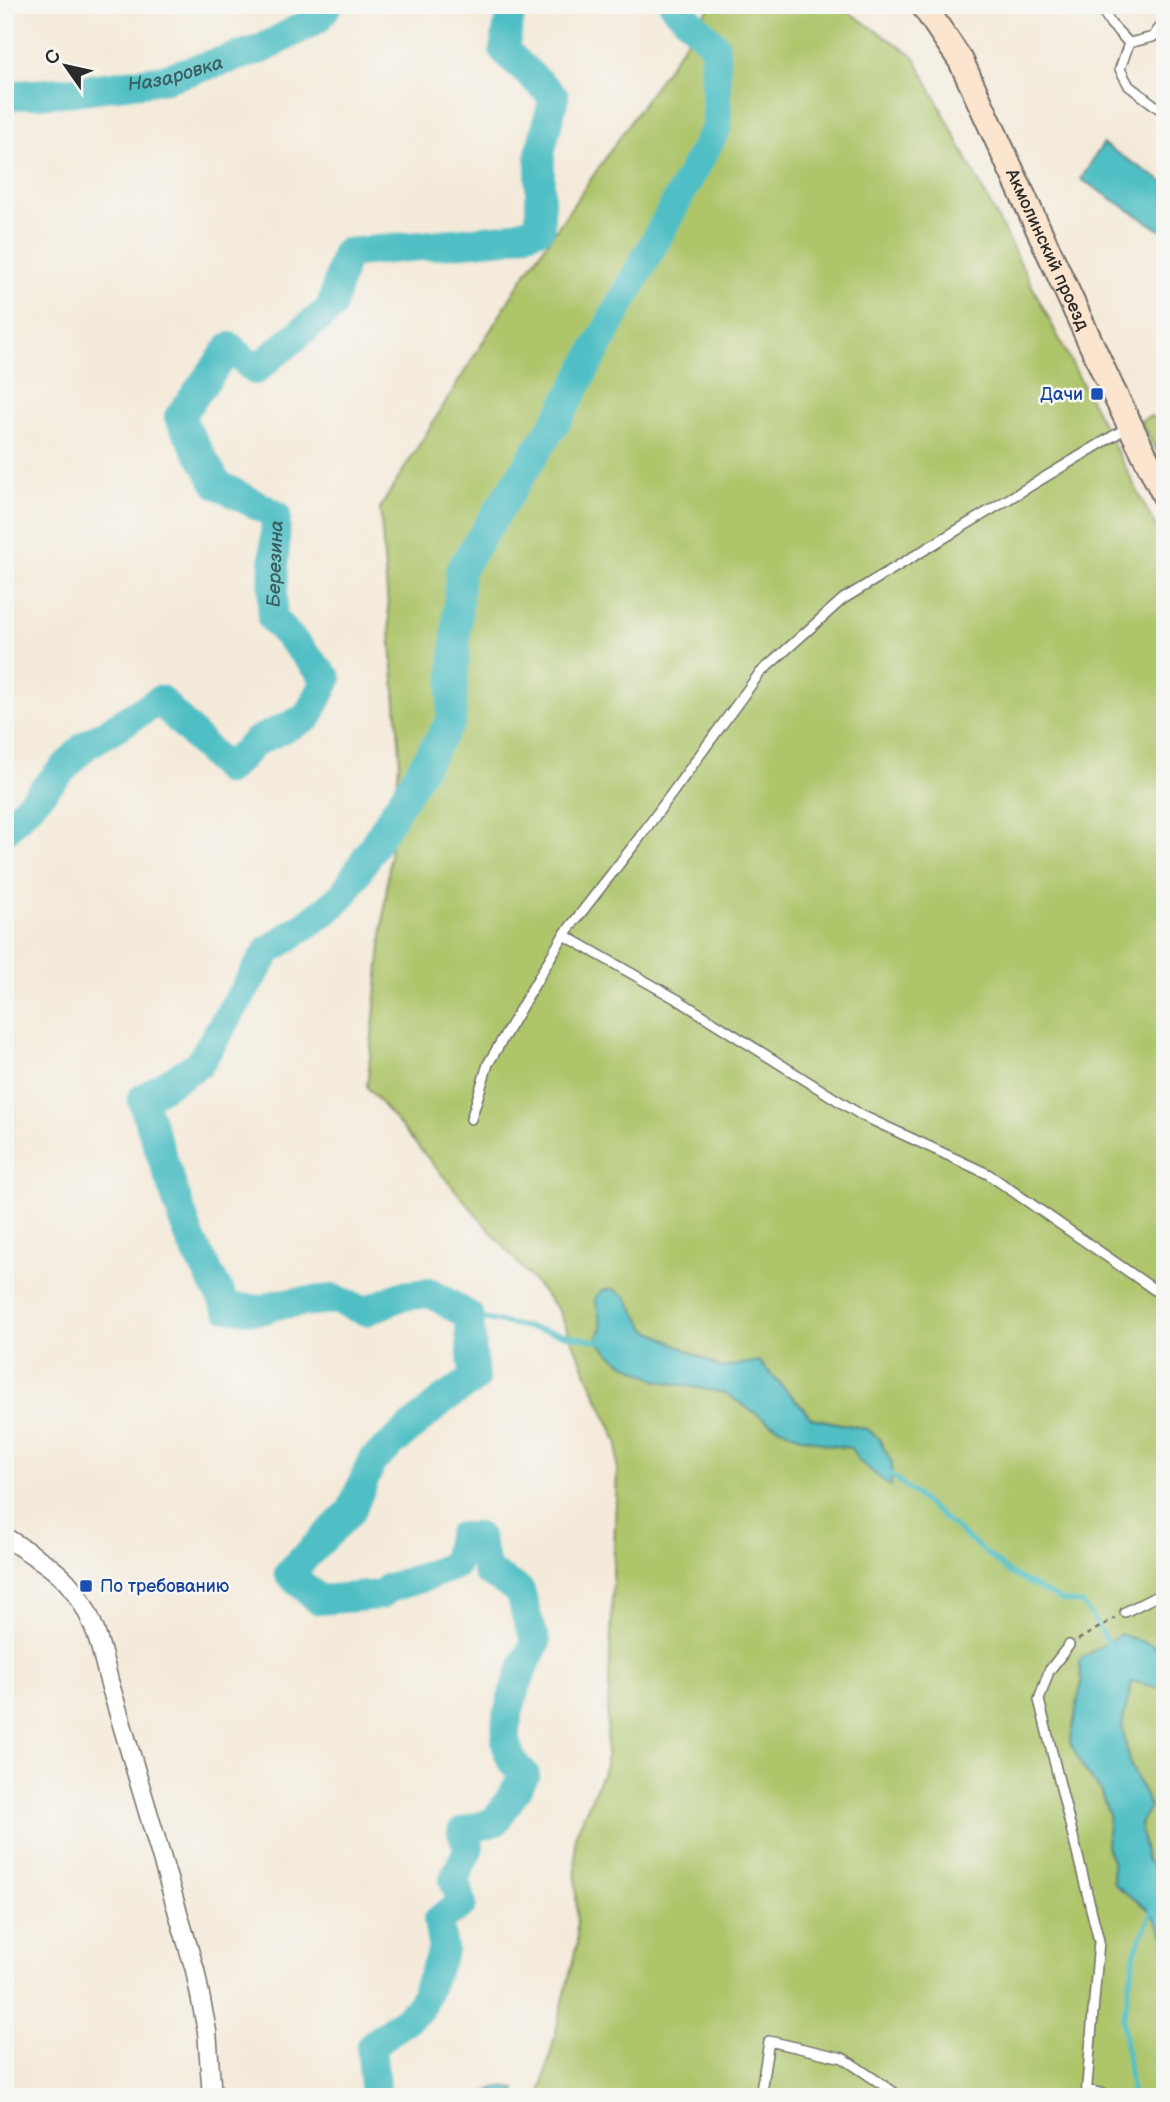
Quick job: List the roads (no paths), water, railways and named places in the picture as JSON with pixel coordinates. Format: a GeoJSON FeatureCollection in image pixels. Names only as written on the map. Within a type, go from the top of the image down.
{"type":"FeatureCollection","features":[{"type":"Feature","properties":{"kind":"street","name":"Акмолинский проезд"},"geometry":{"type":"LineString","coordinates":[[923,5],[961,61],[1165,496]]}},
{"type":"Feature","properties":{"kind":"street"},"geometry":{"type":"LineString","coordinates":[[5,1537],[66,1581],[87,1612],[100,1642],[109,1681],[195,1970],[207,2031],[212,2097]]}},
{"type":"Feature","properties":{"kind":"lane"},"geometry":{"type":"LineString","coordinates":[[1099,5],[1111,24],[1129,43]]}},
{"type":"Feature","properties":{"kind":"lane"},"geometry":{"type":"LineString","coordinates":[[1129,43],[1153,37],[1165,20]]}},
{"type":"Feature","properties":{"kind":"lane"},"geometry":{"type":"LineString","coordinates":[[1129,43],[1120,69],[1129,86],[1165,113]]}},
{"type":"Feature","properties":{"kind":"lane"},"geometry":{"type":"LineString","coordinates":[[471,1119],[488,1064],[564,935],[637,841],[759,674],[843,599],[1130,426]]}},
{"type":"Feature","properties":{"kind":"lane"},"geometry":{"type":"LineString","coordinates":[[564,935],[680,1001],[861,1115],[988,1174],[1165,1297]]}},
{"type":"Feature","properties":{"kind":"lane"},"geometry":{"type":"LineString","coordinates":[[1125,1612],[1165,1592]]}},
{"type":"Feature","properties":{"kind":"lane"},"geometry":{"type":"LineString","coordinates":[[1069,1645],[1049,1671],[1039,1700],[1098,1941],[1087,2093],[1115,2097]]}},
{"type":"Feature","properties":{"kind":"lane"},"geometry":{"type":"LineString","coordinates":[[761,2097],[769,2041],[843,2058],[895,2093],[896,2097]]}},
{"type":"Feature","properties":{"kind":"water"},"geometry":{"type":"Polygon","coordinates":[[[1103,144],[1165,183],[1165,233],[1081,179],[1103,144]]]}},
{"type":"Feature","properties":{"kind":"water"},"geometry":{"type":"Polygon","coordinates":[[[614,1289],[626,1297],[646,1329],[721,1368],[759,1361],[811,1418],[867,1429],[879,1439],[892,1463],[891,1487],[858,1460],[851,1448],[798,1436],[772,1424],[725,1393],[656,1380],[621,1362],[596,1341],[602,1328],[595,1299],[601,1291],[614,1289]]]}},
{"type":"Feature","properties":{"kind":"water"},"geometry":{"type":"Polygon","coordinates":[[[1121,1634],[1165,1650],[1165,1689],[1132,1681],[1122,1725],[1129,1762],[1150,1807],[1140,1823],[1146,1860],[1165,1878],[1165,1937],[1152,1912],[1114,1884],[1112,1860],[1106,1846],[1109,1815],[1100,1790],[1083,1768],[1070,1742],[1082,1680],[1079,1660],[1121,1634]]]}},
{"type":"Feature","properties":{"kind":"water"},"geometry":{"type":"Polygon","coordinates":[[[498,2087],[516,2089],[515,2097],[478,2097],[498,2087]]]}},
{"type":"Feature","properties":{"kind":"waterway","name":"Назаровка"},"geometry":{"type":"LineString","coordinates":[[5,96],[76,91],[163,79],[262,49],[317,19],[328,5]]}},
{"type":"Feature","properties":{"kind":"waterway","name":"Березина"},"geometry":{"type":"LineString","coordinates":[[5,830],[85,746],[160,700],[227,770],[255,742],[308,717],[327,679],[272,618],[276,515],[217,484],[179,417],[230,347],[255,370],[331,308],[346,253],[506,238],[540,228],[540,153],[554,97],[504,50],[512,5]]}},
{"type":"Feature","properties":{"kind":"waterway"},"geometry":{"type":"LineString","coordinates":[[376,2097],[371,2046],[419,2009],[443,1950],[438,1920],[462,1904],[454,1879],[469,1848],[462,1832],[496,1821],[525,1775],[511,1758],[506,1731],[517,1683],[536,1642],[520,1591],[487,1571],[478,1537],[461,1537],[455,1565],[389,1588],[380,1595],[319,1600],[289,1573],[351,1511],[372,1461],[444,1399],[474,1379],[469,1316],[431,1293],[401,1296],[366,1311],[334,1299],[279,1304],[261,1310],[227,1307],[191,1241],[142,1099],[199,1064],[268,951],[327,910],[343,895],[451,721],[460,570],[563,410],[717,127],[715,46],[674,5]]}},
{"type":"Feature","properties":{"kind":"waterway"},"geometry":{"type":"LineString","coordinates":[[469,1316],[602,1342]]}},
{"type":"Feature","properties":{"kind":"waterway"},"geometry":{"type":"LineString","coordinates":[[887,1471],[1010,1573],[1061,1600],[1083,1604],[1108,1642],[1107,1648]]}},
{"type":"Feature","properties":{"kind":"waterway"},"geometry":{"type":"LineString","coordinates":[[1132,2097],[1123,2020],[1135,1952],[1152,1906]]}},
{"type":"Feature","properties":{"kind":"place","name":"Дачи"},"geometry":{"type":"Point","coordinates":[1097,394]}},
{"type":"Feature","properties":{"kind":"place","name":"По требованию"},"geometry":{"type":"Point","coordinates":[86,1586]}}]}
